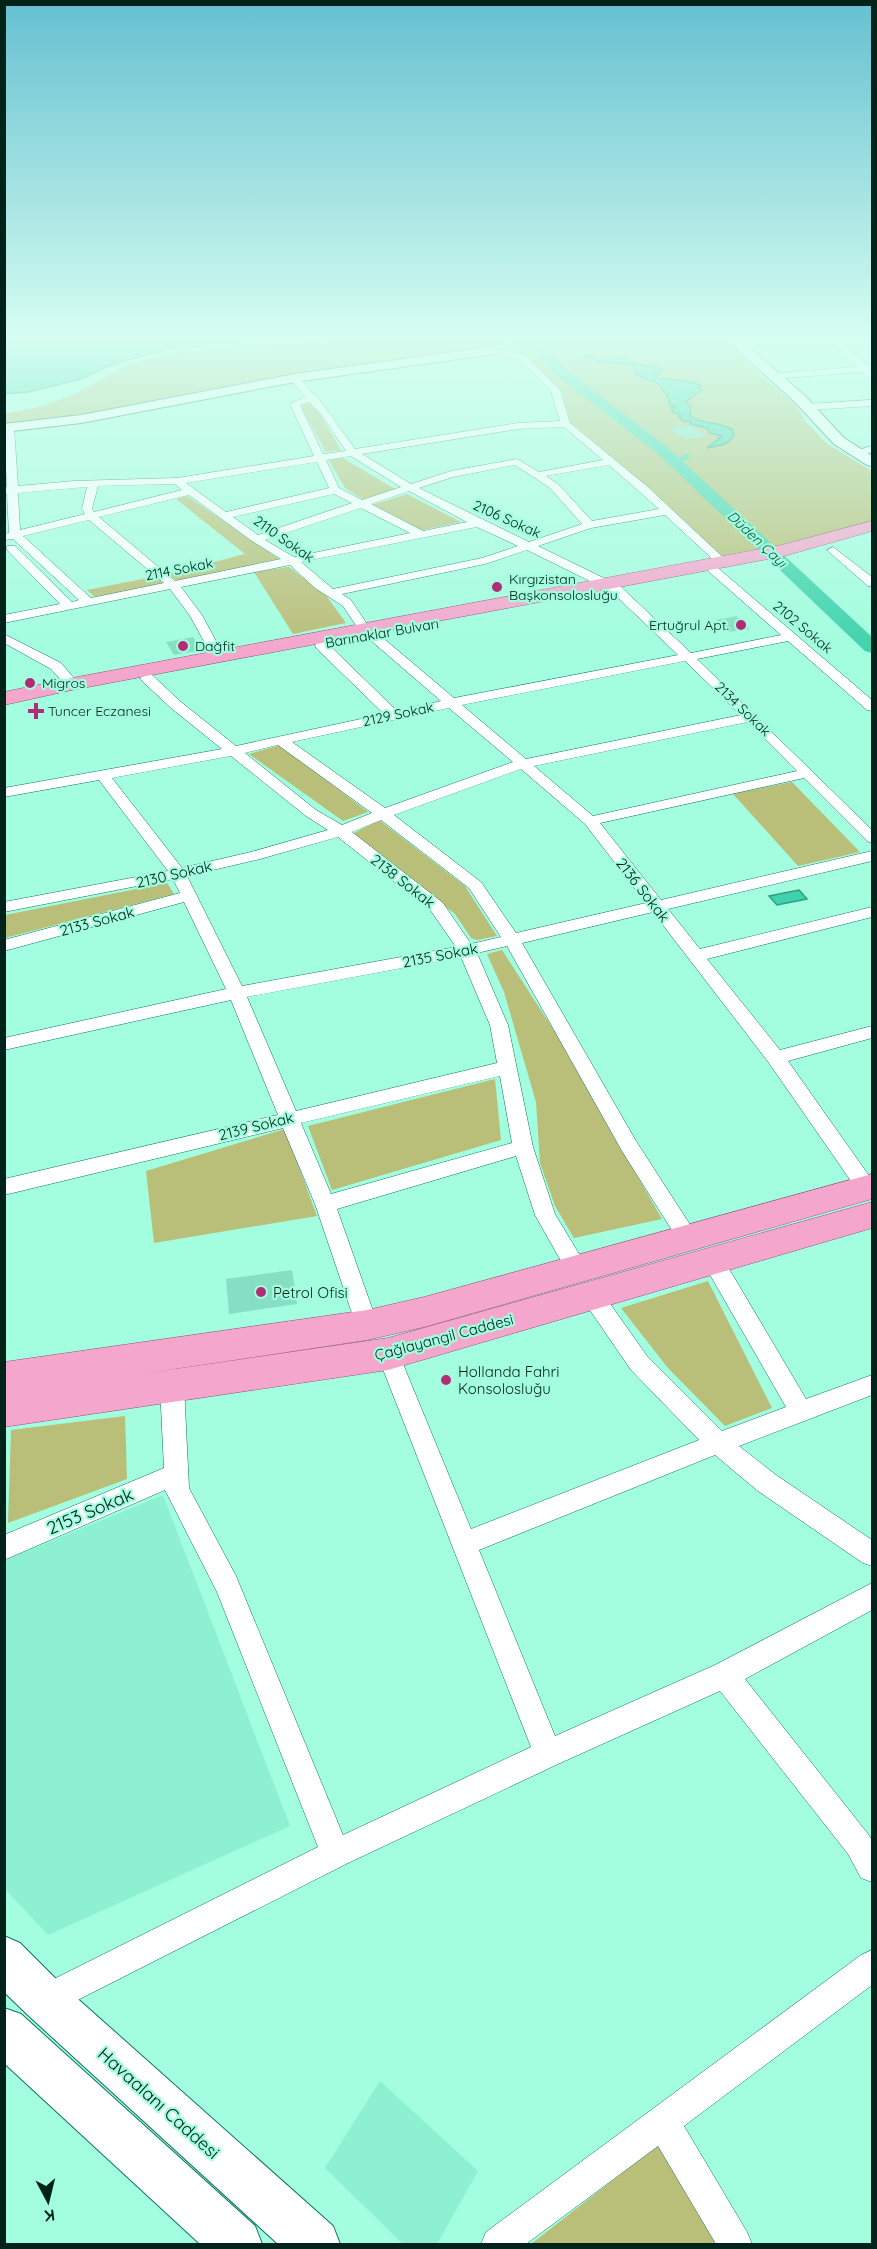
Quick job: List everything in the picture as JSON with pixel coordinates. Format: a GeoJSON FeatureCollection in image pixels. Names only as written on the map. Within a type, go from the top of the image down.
{"type":"FeatureCollection","features":[{"type":"Feature","properties":{"kind":"main road"},"geometry":{"type":"LineString","coordinates":[[788,553],[873,526]]}},
{"type":"Feature","properties":{"kind":"main road"},"geometry":{"type":"LineString","coordinates":[[788,553],[833,550],[873,538]]}},
{"type":"Feature","properties":{"kind":"main road","name":"Barınaklar Bulvarı"},"geometry":{"type":"LineString","coordinates":[[4,699],[218,656],[369,632],[788,553]]}},
{"type":"Feature","properties":{"kind":"main road","name":"Barınaklar Bulvarı"},"geometry":{"type":"LineString","coordinates":[[4,710],[147,678],[321,645],[369,632]]}},
{"type":"Feature","properties":{"kind":"main road","name":"Çağlayangil Caddesi"},"geometry":{"type":"LineString","coordinates":[[4,1410],[388,1354],[584,1281],[687,1237],[871,1197]]}},
{"type":"Feature","properties":{"kind":"main road","name":"Çağlayangil Caddesi"},"geometry":{"type":"LineString","coordinates":[[4,1378],[367,1325],[584,1281],[871,1197]]}},
{"type":"Feature","properties":{"kind":"street"},"geometry":{"type":"LineString","coordinates":[[7,440],[8,538],[69,606]]}},
{"type":"Feature","properties":{"kind":"street"},"geometry":{"type":"LineString","coordinates":[[313,440],[335,490],[420,534]]}},
{"type":"Feature","properties":{"kind":"street","name":"2106 Sokak"},"geometry":{"type":"LineString","coordinates":[[343,440],[352,452],[410,488],[613,587]]}},
{"type":"Feature","properties":{"kind":"street"},"geometry":{"type":"LineString","coordinates":[[9,490],[93,483],[177,481],[429,440]]}},
{"type":"Feature","properties":{"kind":"street","name":"2102 Sokak"},"geometry":{"type":"LineString","coordinates":[[585,440],[645,490],[718,567],[792,637],[873,707]]}},
{"type":"Feature","properties":{"kind":"street"},"geometry":{"type":"LineString","coordinates":[[839,440],[854,453],[873,462]]}},
{"type":"Feature","properties":{"kind":"street"},"geometry":{"type":"LineString","coordinates":[[854,453],[873,449]]}},
{"type":"Feature","properties":{"kind":"street"},"geometry":{"type":"LineString","coordinates":[[256,539],[464,471],[516,462],[554,486],[589,525]]}},
{"type":"Feature","properties":{"kind":"street"},"geometry":{"type":"LineString","coordinates":[[537,475],[611,462]]}},
{"type":"Feature","properties":{"kind":"street","name":"2110 Sokak"},"geometry":{"type":"LineString","coordinates":[[177,481],[256,539],[294,562],[331,593],[347,603],[369,632]]}},
{"type":"Feature","properties":{"kind":"street"},"geometry":{"type":"LineString","coordinates":[[93,483],[87,509],[91,516],[173,585],[196,615],[218,656]]}},
{"type":"Feature","properties":{"kind":"street"},"geometry":{"type":"LineString","coordinates":[[226,515],[335,490]]}},
{"type":"Feature","properties":{"kind":"street"},"geometry":{"type":"LineString","coordinates":[[8,538],[191,491]]}},
{"type":"Feature","properties":{"kind":"street"},"geometry":{"type":"LineString","coordinates":[[331,593],[485,561],[589,525],[666,512]]}},
{"type":"Feature","properties":{"kind":"street","name":"2114 Sokak"},"geometry":{"type":"LineString","coordinates":[[4,620],[478,523]]}},
{"type":"Feature","properties":{"kind":"street"},"geometry":{"type":"LineString","coordinates":[[8,538],[88,602]]}},
{"type":"Feature","properties":{"kind":"street"},"geometry":{"type":"LineString","coordinates":[[833,550],[873,583]]}},
{"type":"Feature","properties":{"kind":"street","name":"2134 Sokak"},"geometry":{"type":"LineString","coordinates":[[613,587],[688,656],[873,838]]}},
{"type":"Feature","properties":{"kind":"street","name":"2136 Sokak"},"geometry":{"type":"LineString","coordinates":[[369,632],[590,821],[776,1058],[871,1197]]}},
{"type":"Feature","properties":{"kind":"street","name":"2129 Sokak"},"geometry":{"type":"LineString","coordinates":[[4,793],[233,751],[451,703],[792,637]]}},
{"type":"Feature","properties":{"kind":"street"},"geometry":{"type":"LineString","coordinates":[[4,638],[56,666],[72,684]]}},
{"type":"Feature","properties":{"kind":"street"},"geometry":{"type":"LineString","coordinates":[[321,645],[393,715]]}},
{"type":"Feature","properties":{"kind":"street","name":"2138 Sokak"},"geometry":{"type":"LineString","coordinates":[[147,678],[176,705],[311,813],[341,831],[437,907],[467,950],[499,1025],[523,1147],[545,1215],[584,1281],[639,1363],[718,1443],[767,1483],[873,1554]]}},
{"type":"Feature","properties":{"kind":"street","name":"2130 Sokak"},"geometry":{"type":"LineString","coordinates":[[4,907],[178,873],[341,831],[522,764],[751,717]]}},
{"type":"Feature","properties":{"kind":"street"},"geometry":{"type":"LineString","coordinates":[[280,740],[383,814],[475,885],[511,939],[629,1146],[687,1237]]}},
{"type":"Feature","properties":{"kind":"street"},"geometry":{"type":"LineString","coordinates":[[590,821],[807,773]]}},
{"type":"Feature","properties":{"kind":"street"},"geometry":{"type":"LineString","coordinates":[[103,776],[178,873],[237,993],[325,1204],[367,1325]]}},
{"type":"Feature","properties":{"kind":"street","name":"2135 Sokak"},"geometry":{"type":"LineString","coordinates":[[4,1044],[237,993],[467,950],[873,855]]}},
{"type":"Feature","properties":{"kind":"street","name":"2133 Sokak"},"geometry":{"type":"LineString","coordinates":[[4,946],[189,896]]}},
{"type":"Feature","properties":{"kind":"street"},"geometry":{"type":"LineString","coordinates":[[696,956],[873,912]]}},
{"type":"Feature","properties":{"kind":"street"},"geometry":{"type":"LineString","coordinates":[[776,1058],[873,1032]]}},
{"type":"Feature","properties":{"kind":"street","name":"2139 Sokak"},"geometry":{"type":"LineString","coordinates":[[4,1187],[509,1067]]}},
{"type":"Feature","properties":{"kind":"street"},"geometry":{"type":"LineString","coordinates":[[325,1204],[523,1147]]}},
{"type":"Feature","properties":{"kind":"street"},"geometry":{"type":"LineString","coordinates":[[720,1273],[801,1412]]}},
{"type":"Feature","properties":{"kind":"street"},"geometry":{"type":"LineString","coordinates":[[388,1354],[548,1754]]}},
{"type":"Feature","properties":{"kind":"street"},"geometry":{"type":"LineString","coordinates":[[464,1544],[718,1443],[873,1385]]}},
{"type":"Feature","properties":{"kind":"street"},"geometry":{"type":"LineString","coordinates":[[172,1386],[177,1489],[227,1585],[336,1854]]}},
{"type":"Feature","properties":{"kind":"street","name":"2153 Sokak"},"geometry":{"type":"LineString","coordinates":[[4,1548],[176,1474]]}},
{"type":"Feature","properties":{"kind":"street"},"geometry":{"type":"LineString","coordinates":[[45,2000],[336,1854],[548,1754],[726,1675],[873,1596]]}},
{"type":"Feature","properties":{"kind":"street"},"geometry":{"type":"LineString","coordinates":[[726,1675],[858,1844],[873,1867]]}},
{"type":"Feature","properties":{"kind":"street","name":"Havaalanı Caddesi"},"geometry":{"type":"LineString","coordinates":[[4,1959],[45,2000],[315,2244]]}},
{"type":"Feature","properties":{"kind":"street"},"geometry":{"type":"LineString","coordinates":[[498,2244],[873,1966]]}},
{"type":"Feature","properties":{"kind":"street"},"geometry":{"type":"LineString","coordinates":[[4,2031],[237,2244]]}},
{"type":"Feature","properties":{"kind":"street"},"geometry":{"type":"LineString","coordinates":[[662,2121],[735,2244]]}},
{"type":"Feature","properties":{"kind":"shaded area"},"geometry":{"type":"Polygon","coordinates":[[[319,440],[335,440],[341,450],[326,452],[319,440]]]}},
{"type":"Feature","properties":{"kind":"shaded area"},"geometry":{"type":"Polygon","coordinates":[[[591,440],[823,440],[872,471],[872,520],[816,537],[721,558],[645,485],[591,440]]]}},
{"type":"Feature","properties":{"kind":"shaded area"},"geometry":{"type":"Polygon","coordinates":[[[717,440],[730,440],[725,444],[707,448],[717,440]]]}},
{"type":"Feature","properties":{"kind":"shaded area"},"geometry":{"type":"Polygon","coordinates":[[[341,457],[395,489],[364,500],[345,488],[328,459],[341,457]]]}},
{"type":"Feature","properties":{"kind":"shaded area"},"geometry":{"type":"Polygon","coordinates":[[[407,494],[461,522],[418,531],[372,505],[407,494]]]}},
{"type":"Feature","properties":{"kind":"shaded area"},"geometry":{"type":"Polygon","coordinates":[[[187,496],[282,561],[177,581],[168,574],[245,554],[176,499],[187,496]]]}},
{"type":"Feature","properties":{"kind":"shaded area"},"geometry":{"type":"Polygon","coordinates":[[[289,567],[325,594],[346,623],[293,634],[254,572],[289,567]]]}},
{"type":"Feature","properties":{"kind":"shaded area"},"geometry":{"type":"Polygon","coordinates":[[[157,576],[165,584],[95,597],[87,590],[157,576]]]}},
{"type":"Feature","properties":{"kind":"shaded area"},"geometry":{"type":"Polygon","coordinates":[[[280,745],[368,812],[343,821],[249,754],[280,745]]]}},
{"type":"Feature","properties":{"kind":"shaded area"},"geometry":{"type":"Polygon","coordinates":[[[792,782],[860,852],[798,866],[733,794],[792,782]]]}},
{"type":"Feature","properties":{"kind":"shaded area"},"geometry":{"type":"Polygon","coordinates":[[[379,820],[465,886],[497,936],[477,940],[471,938],[455,914],[352,834],[379,820]]]}},
{"type":"Feature","properties":{"kind":"shaded area"},"geometry":{"type":"Polygon","coordinates":[[[167,883],[174,894],[5,938],[5,915],[167,883]]]}},
{"type":"Feature","properties":{"kind":"shaded area"},"geometry":{"type":"Polygon","coordinates":[[[799,890],[807,899],[777,905],[769,896],[799,890]]]}},
{"type":"Feature","properties":{"kind":"shaded area"},"geometry":{"type":"Polygon","coordinates":[[[502,950],[555,1032],[662,1219],[574,1238],[555,1206],[540,1163],[536,1102],[504,992],[487,954],[502,950]]]}},
{"type":"Feature","properties":{"kind":"shaded area"},"geometry":{"type":"Polygon","coordinates":[[[495,1079],[501,1140],[332,1190],[308,1126],[495,1079]]]}},
{"type":"Feature","properties":{"kind":"shaded area"},"geometry":{"type":"Polygon","coordinates":[[[285,1129],[317,1216],[154,1243],[146,1171],[285,1129]]]}},
{"type":"Feature","properties":{"kind":"shaded area"},"geometry":{"type":"Polygon","coordinates":[[[708,1281],[772,1408],[725,1426],[668,1368],[621,1308],[708,1281]]]}},
{"type":"Feature","properties":{"kind":"shaded area"},"geometry":{"type":"Polygon","coordinates":[[[125,1416],[127,1479],[8,1523],[11,1430],[125,1416]]]}},
{"type":"Feature","properties":{"kind":"shaded area"},"geometry":{"type":"Polygon","coordinates":[[[163,1495],[290,1826],[48,1935],[5,1889],[5,1560],[163,1495]]]}},
{"type":"Feature","properties":{"kind":"shaded area"},"geometry":{"type":"Polygon","coordinates":[[[380,2081],[478,2171],[437,2244],[403,2244],[325,2168],[380,2081]]]}},
{"type":"Feature","properties":{"kind":"shaded area"},"geometry":{"type":"Polygon","coordinates":[[[663,2141],[721,2244],[531,2244],[663,2141]]]}},
{"type":"Feature","properties":{"kind":"building"},"geometry":{"type":"Polygon","coordinates":[[[736,616],[750,629],[729,632],[716,620],[736,616]]]}},
{"type":"Feature","properties":{"kind":"building","name":"Dağfit"},"geometry":{"type":"Polygon","coordinates":[[[193,637],[201,650],[174,655],[166,642],[193,637]]]}},
{"type":"Feature","properties":{"kind":"building","name":"Petrol Ofisi"},"geometry":{"type":"Polygon","coordinates":[[[292,1270],[297,1304],[229,1314],[226,1279],[292,1270]]]}},
{"type":"Feature","properties":{"kind":"waterway","name":"Düden Çayı"},"geometry":{"type":"LineString","coordinates":[[649,440],[872,647]]}},
{"type":"Feature","properties":{"kind":"waterway"},"geometry":{"type":"LineString","coordinates":[[675,462],[686,457]]}},
{"type":"Feature","properties":{"kind":"place","name":"Kırgızistan Başkonsolosluğu"},"geometry":{"type":"Point","coordinates":[497,587]}},
{"type":"Feature","properties":{"kind":"place","name":"Ertuğrul Apt."},"geometry":{"type":"Point","coordinates":[741,625]}},
{"type":"Feature","properties":{"kind":"place","name":"Dağfit"},"geometry":{"type":"Point","coordinates":[183,646]}},
{"type":"Feature","properties":{"kind":"place","name":"Migros"},"geometry":{"type":"Point","coordinates":[30,683]}},
{"type":"Feature","properties":{"kind":"place","name":"Tuncer Eczanesi"},"geometry":{"type":"Point","coordinates":[36,711]}},
{"type":"Feature","properties":{"kind":"place","name":"Petrol Ofisi"},"geometry":{"type":"Point","coordinates":[261,1292]}},
{"type":"Feature","properties":{"kind":"place","name":"Hollanda Fahri Konsolosluğu"},"geometry":{"type":"Point","coordinates":[446,1380]}}]}
